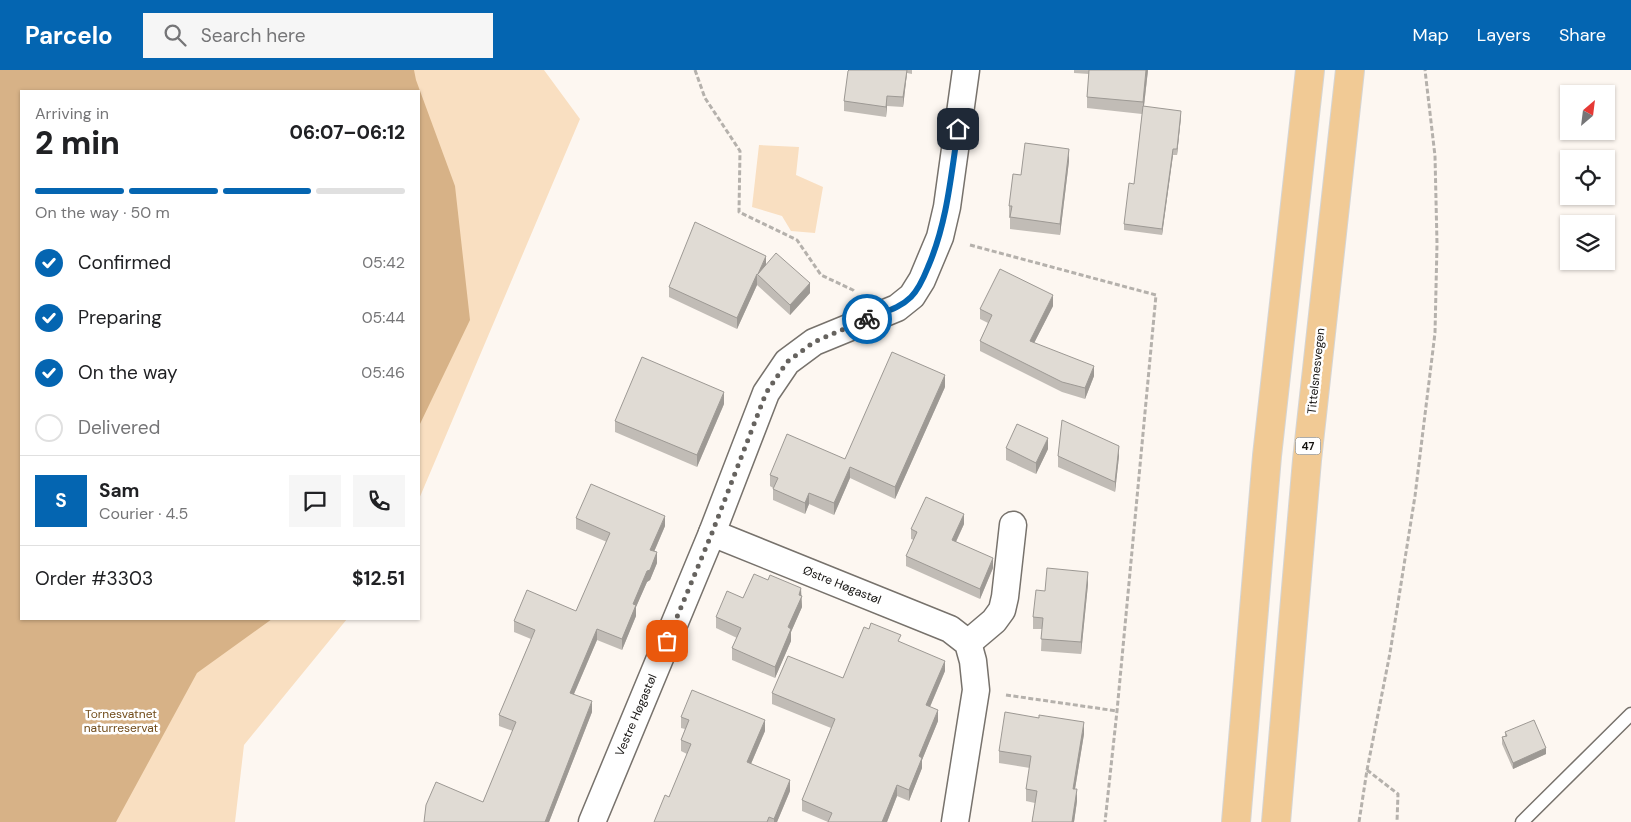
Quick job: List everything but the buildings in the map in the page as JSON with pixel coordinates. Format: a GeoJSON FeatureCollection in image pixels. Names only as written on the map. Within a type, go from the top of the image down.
{"type":"FeatureCollection","features":[{"type":"Feature","properties":{"kind":"main road"},"geometry":{"type":"LineString","coordinates":[[1236,822],[1267,456],[1310,70]]}},
{"type":"Feature","properties":{"kind":"main road","name":"Tittelsnesvegen"},"geometry":{"type":"LineString","coordinates":[[1276,822],[1307,460],[1350,70]]}},
{"type":"Feature","properties":{"kind":"street","name":"Vestre Høgastøl"},"geometry":{"type":"LineString","coordinates":[[592,822],[712,533],[766,393],[787,362],[814,342],[897,308],[912,296],[922,280],[940,237],[947,207],[966,70]]}},
{"type":"Feature","properties":{"kind":"street"},"geometry":{"type":"LineString","coordinates":[[955,822],[976,690],[973,661],[968,643],[994,621],[1002,610],[1013,525]]}},
{"type":"Feature","properties":{"kind":"street","name":"Østre Høgastøl"},"geometry":{"type":"LineString","coordinates":[[712,533],[950,629],[968,643]]}},
{"type":"Feature","properties":{"kind":"lane"},"geometry":{"type":"LineString","coordinates":[[1522,822],[1631,714]]}},
{"type":"Feature","properties":{"kind":"path"},"geometry":{"type":"LineString","coordinates":[[695,70],[705,98],[740,151],[739,212],[797,240],[821,274],[853,290],[873,317]]}},
{"type":"Feature","properties":{"kind":"path"},"geometry":{"type":"LineString","coordinates":[[1359,822],[1367,770],[1390,653],[1412,516],[1435,333],[1437,244],[1435,156],[1425,70]]}},
{"type":"Feature","properties":{"kind":"path"},"geometry":{"type":"LineString","coordinates":[[940,237],[1156,295],[1105,822]]}},
{"type":"Feature","properties":{"kind":"path"},"geometry":{"type":"LineString","coordinates":[[976,690],[1117,711]]}},
{"type":"Feature","properties":{"kind":"path"},"geometry":{"type":"LineString","coordinates":[[1367,770],[1398,794],[1397,822]]}},
{"type":"Feature","properties":{"kind":"green space","name":"Tornesvatnet naturreservat"},"geometry":{"type":"Polygon","coordinates":[[[0,70],[544,70],[580,119],[420,497],[420,90],[20,90],[20,620],[346,620],[244,745],[235,822],[0,822],[0,70]]]}},
{"type":"Feature","properties":{"kind":"green space"},"geometry":{"type":"Polygon","coordinates":[[[759,145],[799,147],[796,175],[823,187],[815,233],[791,231],[782,216],[752,207],[759,145]]]}},
{"type":"Feature","properties":{"kind":"shaded area"},"geometry":{"type":"Polygon","coordinates":[[[0,70],[414,70],[420,90],[20,90],[20,620],[271,620],[197,673],[116,822],[0,822],[0,70]]]}},
{"type":"Feature","properties":{"kind":"shaded area"},"geometry":{"type":"Polygon","coordinates":[[[420,91],[455,186],[470,320],[420,424],[420,91]]]}},
{"type":"Feature","properties":{"kind":"way so far"},"geometry":{"type":"LineString","coordinates":[[667,641],[712,533],[766,393],[787,362],[814,342],[867,319]]}},
{"type":"Feature","properties":{"kind":"route"},"geometry":{"type":"LineString","coordinates":[[867,319],[897,308],[912,296],[922,280],[940,237],[947,207],[958,129]]}}]}
